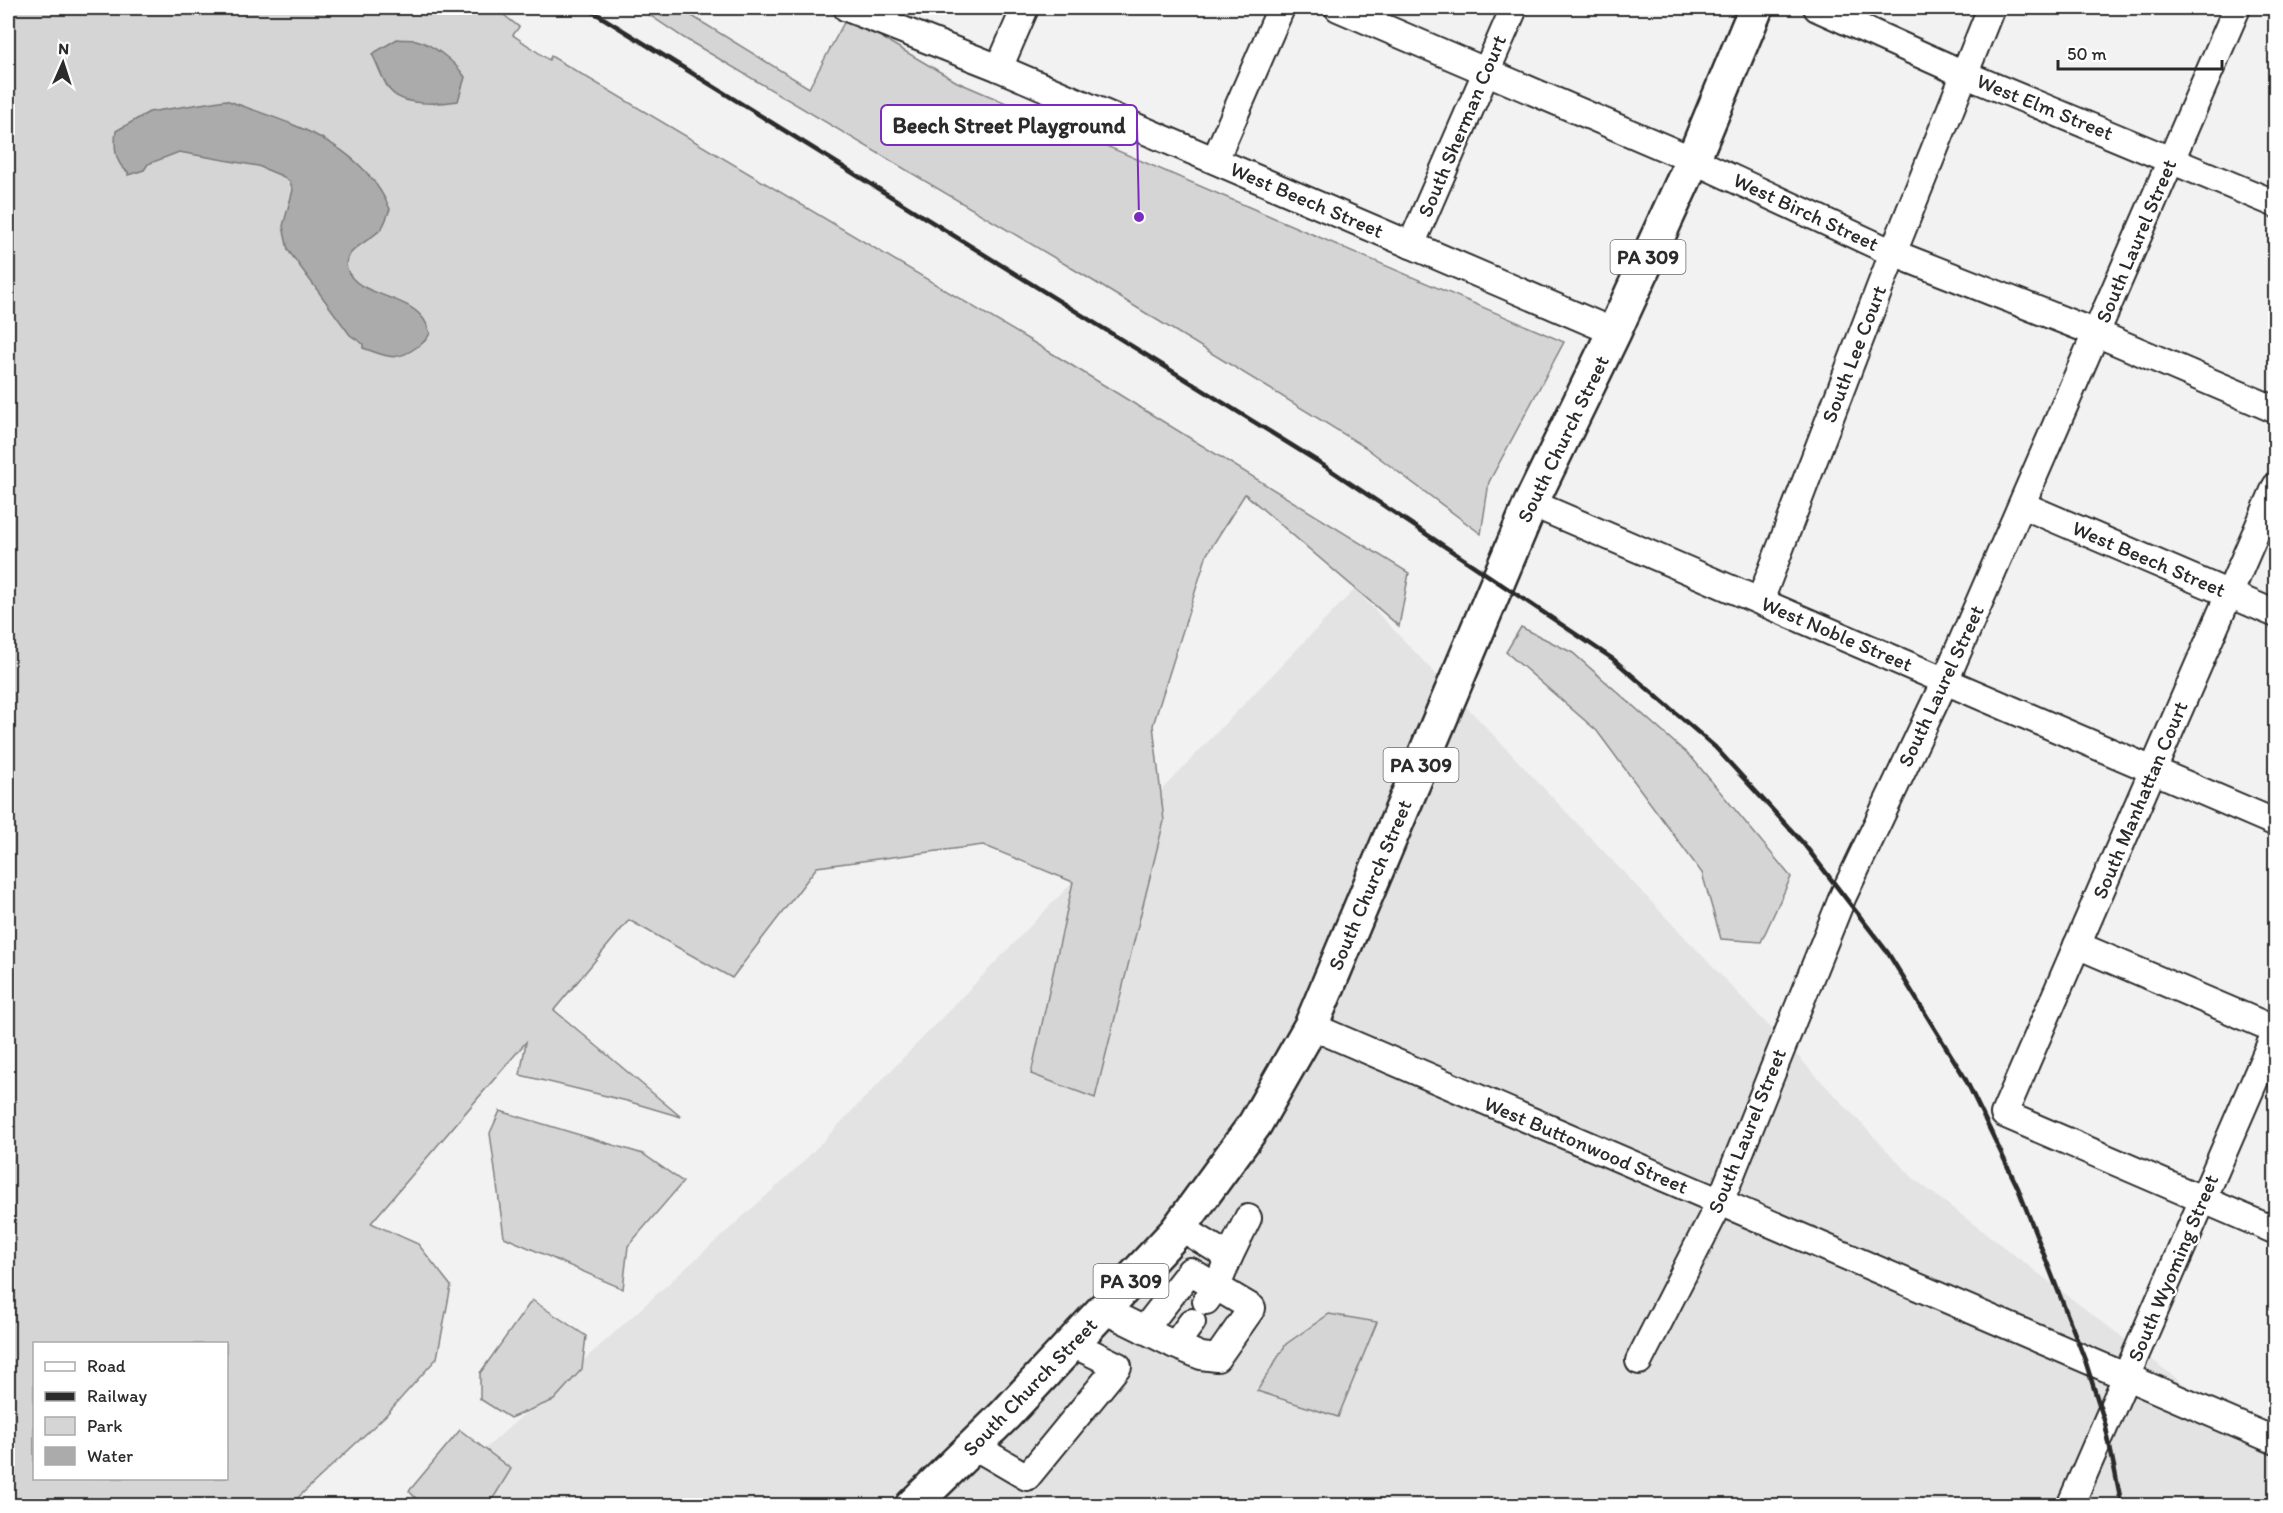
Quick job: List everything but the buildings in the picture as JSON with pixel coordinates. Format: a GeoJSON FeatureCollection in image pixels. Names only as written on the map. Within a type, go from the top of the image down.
{"type":"FeatureCollection","features":[{"type":"Feature","properties":{"kind":"highway","name":"South Church Street"},"geometry":{"type":"LineString","coordinates":[[912,1506],[1073,1344],[1180,1227],[1255,1124],[1311,1026],[1531,503],[1614,332],[1693,160],[1756,8]]}},
{"type":"Feature","properties":{"kind":"street","name":"West Beech Street"},"geometry":{"type":"LineString","coordinates":[[847,8],[999,68],[1614,332]]}},
{"type":"Feature","properties":{"kind":"street"},"geometry":{"type":"LineString","coordinates":[[999,68],[1025,8]]}},
{"type":"Feature","properties":{"kind":"street"},"geometry":{"type":"LineString","coordinates":[[1215,160],[1281,8]]}},
{"type":"Feature","properties":{"kind":"street","name":"West Birch Street"},"geometry":{"type":"LineString","coordinates":[[1338,8],[1693,160],[1893,253],[2096,333],[2276,410]]}},
{"type":"Feature","properties":{"kind":"street","name":"South Sherman Court"},"geometry":{"type":"LineString","coordinates":[[1411,244],[1514,8]]}},
{"type":"Feature","properties":{"kind":"street","name":"West Elm Street"},"geometry":{"type":"LineString","coordinates":[[1817,8],[1964,74],[2276,204]]}},
{"type":"Feature","properties":{"kind":"street","name":"South Lee Court"},"geometry":{"type":"LineString","coordinates":[[1760,601],[1893,253],[1991,8]]}},
{"type":"Feature","properties":{"kind":"street","name":"South Laurel Street"},"geometry":{"type":"LineString","coordinates":[[1639,1361],[1720,1202],[1843,896],[1945,681],[2237,8]]}},
{"type":"Feature","properties":{"kind":"street","name":"South Manhattan Court"},"geometry":{"type":"LineString","coordinates":[[2203,1200],[2004,1114],[2276,486]]}},
{"type":"Feature","properties":{"kind":"street","name":"West Noble Street"},"geometry":{"type":"LineString","coordinates":[[1531,503],[2276,823]]}},
{"type":"Feature","properties":{"kind":"street","name":"West Beech Street"},"geometry":{"type":"LineString","coordinates":[[2022,505],[2276,614]]}},
{"type":"Feature","properties":{"kind":"street"},"geometry":{"type":"LineString","coordinates":[[2077,945],[2276,1031]]}},
{"type":"Feature","properties":{"kind":"street","name":"West Buttonwood Street"},"geometry":{"type":"LineString","coordinates":[[1311,1026],[2276,1441]]}},
{"type":"Feature","properties":{"kind":"street","name":"South Wyoming Street"},"geometry":{"type":"LineString","coordinates":[[2070,1506],[2276,1031]]}},
{"type":"Feature","properties":{"kind":"street"},"geometry":{"type":"LineString","coordinates":[[2203,1200],[2276,1231]]}},
{"type":"Feature","properties":{"kind":"street"},"geometry":{"type":"LineString","coordinates":[[1175,1345],[1205,1303],[1248,1218]]}},
{"type":"Feature","properties":{"kind":"street"},"geometry":{"type":"LineString","coordinates":[[1180,1227],[1229,1257]]}},
{"type":"Feature","properties":{"kind":"street"},"geometry":{"type":"LineString","coordinates":[[1144,1330],[1190,1271],[1205,1303]]}},
{"type":"Feature","properties":{"kind":"street"},"geometry":{"type":"LineString","coordinates":[[1104,1310],[1175,1345],[1201,1356],[1217,1358],[1252,1308],[1205,1303]]}},
{"type":"Feature","properties":{"kind":"street"},"geometry":{"type":"LineString","coordinates":[[974,1446],[1027,1477],[1118,1366],[1073,1344]]}},
{"type":"Feature","properties":{"kind":"shaded area"},"geometry":{"type":"Polygon","coordinates":[[[1355,589],[1913,1178],[2276,1454],[2275,1506],[422,1506],[799,1166],[1355,589]]]}},
{"type":"Feature","properties":{"kind":"green space"},"geometry":{"type":"Polygon","coordinates":[[[8,8],[495,8],[519,27],[513,35],[549,60],[551,56],[1063,360],[1409,573],[1399,626],[1245,494],[1207,554],[1153,725],[1164,821],[1095,1098],[1031,1074],[1073,882],[983,845],[817,867],[732,978],[629,920],[554,1010],[681,1117],[627,1101],[520,1075],[526,1042],[371,1223],[418,1244],[451,1286],[437,1358],[385,1416],[290,1505],[8,1505],[8,8]]]}},
{"type":"Feature","properties":{"kind":"green space"},"geometry":{"type":"Polygon","coordinates":[[[639,8],[679,8],[809,88],[847,17],[957,82],[1564,342],[1489,482],[1481,534],[1365,447],[1085,276],[684,38],[639,8]]]}},
{"type":"Feature","properties":{"kind":"green space"},"geometry":{"type":"Polygon","coordinates":[[[1521,627],[1573,653],[1692,758],[1791,877],[1761,942],[1721,939],[1702,873],[1597,731],[1506,652],[1521,627]]]}},
{"type":"Feature","properties":{"kind":"green space"},"geometry":{"type":"Polygon","coordinates":[[[500,1111],[643,1154],[683,1182],[628,1246],[623,1289],[504,1237],[490,1133],[500,1111]]]}},
{"type":"Feature","properties":{"kind":"green space"},"geometry":{"type":"Polygon","coordinates":[[[532,1300],[586,1336],[582,1369],[554,1400],[510,1418],[480,1399],[480,1373],[532,1300]]]}},
{"type":"Feature","properties":{"kind":"green space"},"geometry":{"type":"Polygon","coordinates":[[[1329,1314],[1377,1322],[1338,1417],[1257,1391],[1286,1344],[1329,1314]]]}},
{"type":"Feature","properties":{"kind":"green space"},"geometry":{"type":"Polygon","coordinates":[[[460,1430],[511,1469],[489,1505],[422,1505],[409,1491],[460,1430]]]}},
{"type":"Feature","properties":{"kind":"water"},"geometry":{"type":"Polygon","coordinates":[[[397,39],[423,42],[456,66],[465,77],[458,101],[421,103],[403,99],[389,89],[372,54],[397,39]]]}},
{"type":"Feature","properties":{"kind":"water"},"geometry":{"type":"Polygon","coordinates":[[[226,100],[274,117],[321,138],[361,166],[377,185],[390,209],[385,223],[380,230],[352,252],[346,263],[347,269],[360,285],[414,309],[426,323],[430,333],[423,343],[403,355],[390,356],[363,348],[363,344],[350,335],[288,250],[283,226],[293,190],[290,182],[282,176],[258,166],[179,152],[148,164],[144,170],[128,175],[120,164],[115,148],[116,131],[149,112],[226,100]]]}},
{"type":"Feature","properties":{"kind":"railway"},"geometry":{"type":"LineString","coordinates":[[587,8],[1317,461],[1613,659],[1715,747],[1803,843],[1888,953],[1965,1078],[2018,1188],[2085,1360],[2105,1423],[2122,1506]]}},
{"type":"Feature","properties":{"kind":"place","name":"Beech Street Playground"},"geometry":{"type":"Point","coordinates":[1139,217]}}]}
